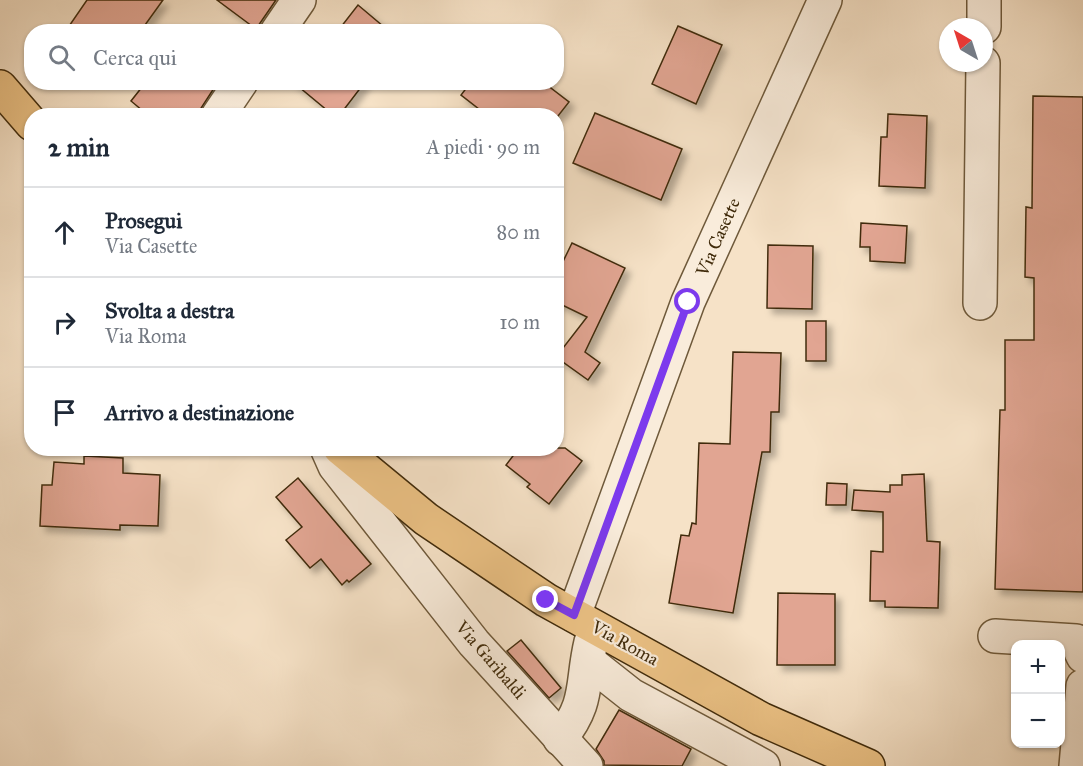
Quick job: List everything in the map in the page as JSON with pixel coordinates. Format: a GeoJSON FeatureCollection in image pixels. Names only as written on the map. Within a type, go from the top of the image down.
{"type":"FeatureCollection","features":[{"type":"Feature","properties":{"kind":"main road"},"geometry":{"type":"LineString","coordinates":[[0,87],[24,115]]}},
{"type":"Feature","properties":{"kind":"main road","name":"Via Roma"},"geometry":{"type":"LineString","coordinates":[[350,456],[426,519],[546,600],[760,719],[868,766]]}},
{"type":"Feature","properties":{"kind":"street"},"geometry":{"type":"LineString","coordinates":[[282,24],[299,0]]}},
{"type":"Feature","properties":{"kind":"street","name":"Via Casette"},"geometry":{"type":"LineString","coordinates":[[560,739],[577,715],[584,697],[588,661],[584,620],[688,302],[825,0]]}},
{"type":"Feature","properties":{"kind":"street"},"geometry":{"type":"LineString","coordinates":[[984,0],[984,18]]}},
{"type":"Feature","properties":{"kind":"street"},"geometry":{"type":"LineString","coordinates":[[980,303],[983,72]]}},
{"type":"Feature","properties":{"kind":"street"},"geometry":{"type":"LineString","coordinates":[[223,108],[236,90]]}},
{"type":"Feature","properties":{"kind":"street","name":"Via Garibaldi"},"geometry":{"type":"LineString","coordinates":[[329,456],[474,643],[586,766]]}},
{"type":"Feature","properties":{"kind":"street"},"geometry":{"type":"LineString","coordinates":[[401,550],[426,519]]}},
{"type":"Feature","properties":{"kind":"street"},"geometry":{"type":"LineString","coordinates":[[995,636],[1076,641],[1083,656]]}},
{"type":"Feature","properties":{"kind":"street"},"geometry":{"type":"LineString","coordinates":[[588,661],[631,695],[764,766],[781,728]]}},
{"type":"Feature","properties":{"kind":"street"},"geometry":{"type":"LineString","coordinates":[[1076,766],[1083,686]]}},
{"type":"Feature","properties":{"kind":"building"},"geometry":{"type":"Polygon","coordinates":[[[87,0],[163,0],[146,24],[70,24],[87,0]]]}},
{"type":"Feature","properties":{"kind":"building"},"geometry":{"type":"Polygon","coordinates":[[[217,0],[276,0],[259,24],[249,24],[217,0]]]}},
{"type":"Feature","properties":{"kind":"building"},"geometry":{"type":"Polygon","coordinates":[[[358,5],[381,24],[343,24],[358,5]]]}},
{"type":"Feature","properties":{"kind":"building"},"geometry":{"type":"Polygon","coordinates":[[[678,26],[722,45],[696,104],[652,84],[678,26]]]}},
{"type":"Feature","properties":{"kind":"building"},"geometry":{"type":"Polygon","coordinates":[[[140,90],[213,90],[201,108],[139,108],[131,101],[140,90]]]}},
{"type":"Feature","properties":{"kind":"building"},"geometry":{"type":"Polygon","coordinates":[[[303,90],[359,90],[345,108],[324,108],[303,90]]]}},
{"type":"Feature","properties":{"kind":"building"},"geometry":{"type":"Polygon","coordinates":[[[465,90],[553,90],[569,102],[564,108],[478,108],[461,95],[465,90]]]}},
{"type":"Feature","properties":{"kind":"building"},"geometry":{"type":"Polygon","coordinates":[[[1033,96],[1083,97],[1083,592],[995,589],[1000,410],[1005,410],[1005,340],[1034,340],[1034,278],[1025,277],[1026,207],[1032,208],[1033,96]]]}},
{"type":"Feature","properties":{"kind":"building"},"geometry":{"type":"Polygon","coordinates":[[[595,113],[682,149],[661,200],[573,163],[595,113]]]}},
{"type":"Feature","properties":{"kind":"building"},"geometry":{"type":"Polygon","coordinates":[[[888,114],[927,116],[925,188],[879,186],[881,137],[887,137],[888,114]]]}},
{"type":"Feature","properties":{"kind":"building"},"geometry":{"type":"Polygon","coordinates":[[[861,223],[907,226],[905,263],[870,261],[870,247],[860,247],[861,223]]]}},
{"type":"Feature","properties":{"kind":"building"},"geometry":{"type":"Polygon","coordinates":[[[572,243],[625,268],[585,352],[600,363],[588,380],[564,363],[564,347],[587,317],[564,306],[564,260],[572,243]]]}},
{"type":"Feature","properties":{"kind":"building"},"geometry":{"type":"Polygon","coordinates":[[[768,245],[813,246],[812,309],[767,308],[768,245]]]}},
{"type":"Feature","properties":{"kind":"building"},"geometry":{"type":"Polygon","coordinates":[[[806,321],[826,321],[826,361],[806,361],[806,321]]]}},
{"type":"Feature","properties":{"kind":"building"},"geometry":{"type":"Polygon","coordinates":[[[733,352],[781,353],[779,412],[771,412],[770,452],[762,452],[733,613],[669,603],[681,535],[689,536],[692,523],[696,524],[699,443],[730,444],[733,352]]]}},
{"type":"Feature","properties":{"kind":"building"},"geometry":{"type":"Polygon","coordinates":[[[564,448],[582,461],[549,504],[527,487],[530,484],[506,465],[513,456],[564,456],[564,448]]]}},
{"type":"Feature","properties":{"kind":"building"},"geometry":{"type":"Polygon","coordinates":[[[84,456],[123,458],[123,473],[160,475],[158,526],[120,525],[120,530],[40,526],[42,485],[52,485],[54,462],[84,464],[84,456]]]}},
{"type":"Feature","properties":{"kind":"building"},"geometry":{"type":"Polygon","coordinates":[[[924,474],[927,541],[940,542],[938,608],[885,607],[885,601],[870,601],[871,551],[883,552],[883,512],[852,510],[854,490],[890,492],[890,485],[902,485],[902,475],[924,474]]]}},
{"type":"Feature","properties":{"kind":"building"},"geometry":{"type":"Polygon","coordinates":[[[298,478],[371,564],[349,582],[347,580],[342,585],[321,559],[310,568],[286,540],[302,527],[276,497],[298,478]]]}},
{"type":"Feature","properties":{"kind":"building"},"geometry":{"type":"Polygon","coordinates":[[[827,483],[847,484],[846,505],[826,505],[827,483]]]}},
{"type":"Feature","properties":{"kind":"building"},"geometry":{"type":"Polygon","coordinates":[[[778,593],[835,594],[835,665],[777,665],[778,593]]]}},
{"type":"Feature","properties":{"kind":"building"},"geometry":{"type":"Polygon","coordinates":[[[521,640],[561,688],[549,698],[507,651],[521,640]]]}},
{"type":"Feature","properties":{"kind":"building"},"geometry":{"type":"Polygon","coordinates":[[[619,710],[691,749],[682,766],[604,765],[596,749],[619,710]]]}},
{"type":"Feature","properties":{"kind":"route"},"geometry":{"type":"LineString","coordinates":[[546,600],[574,615],[688,302]]}}]}
